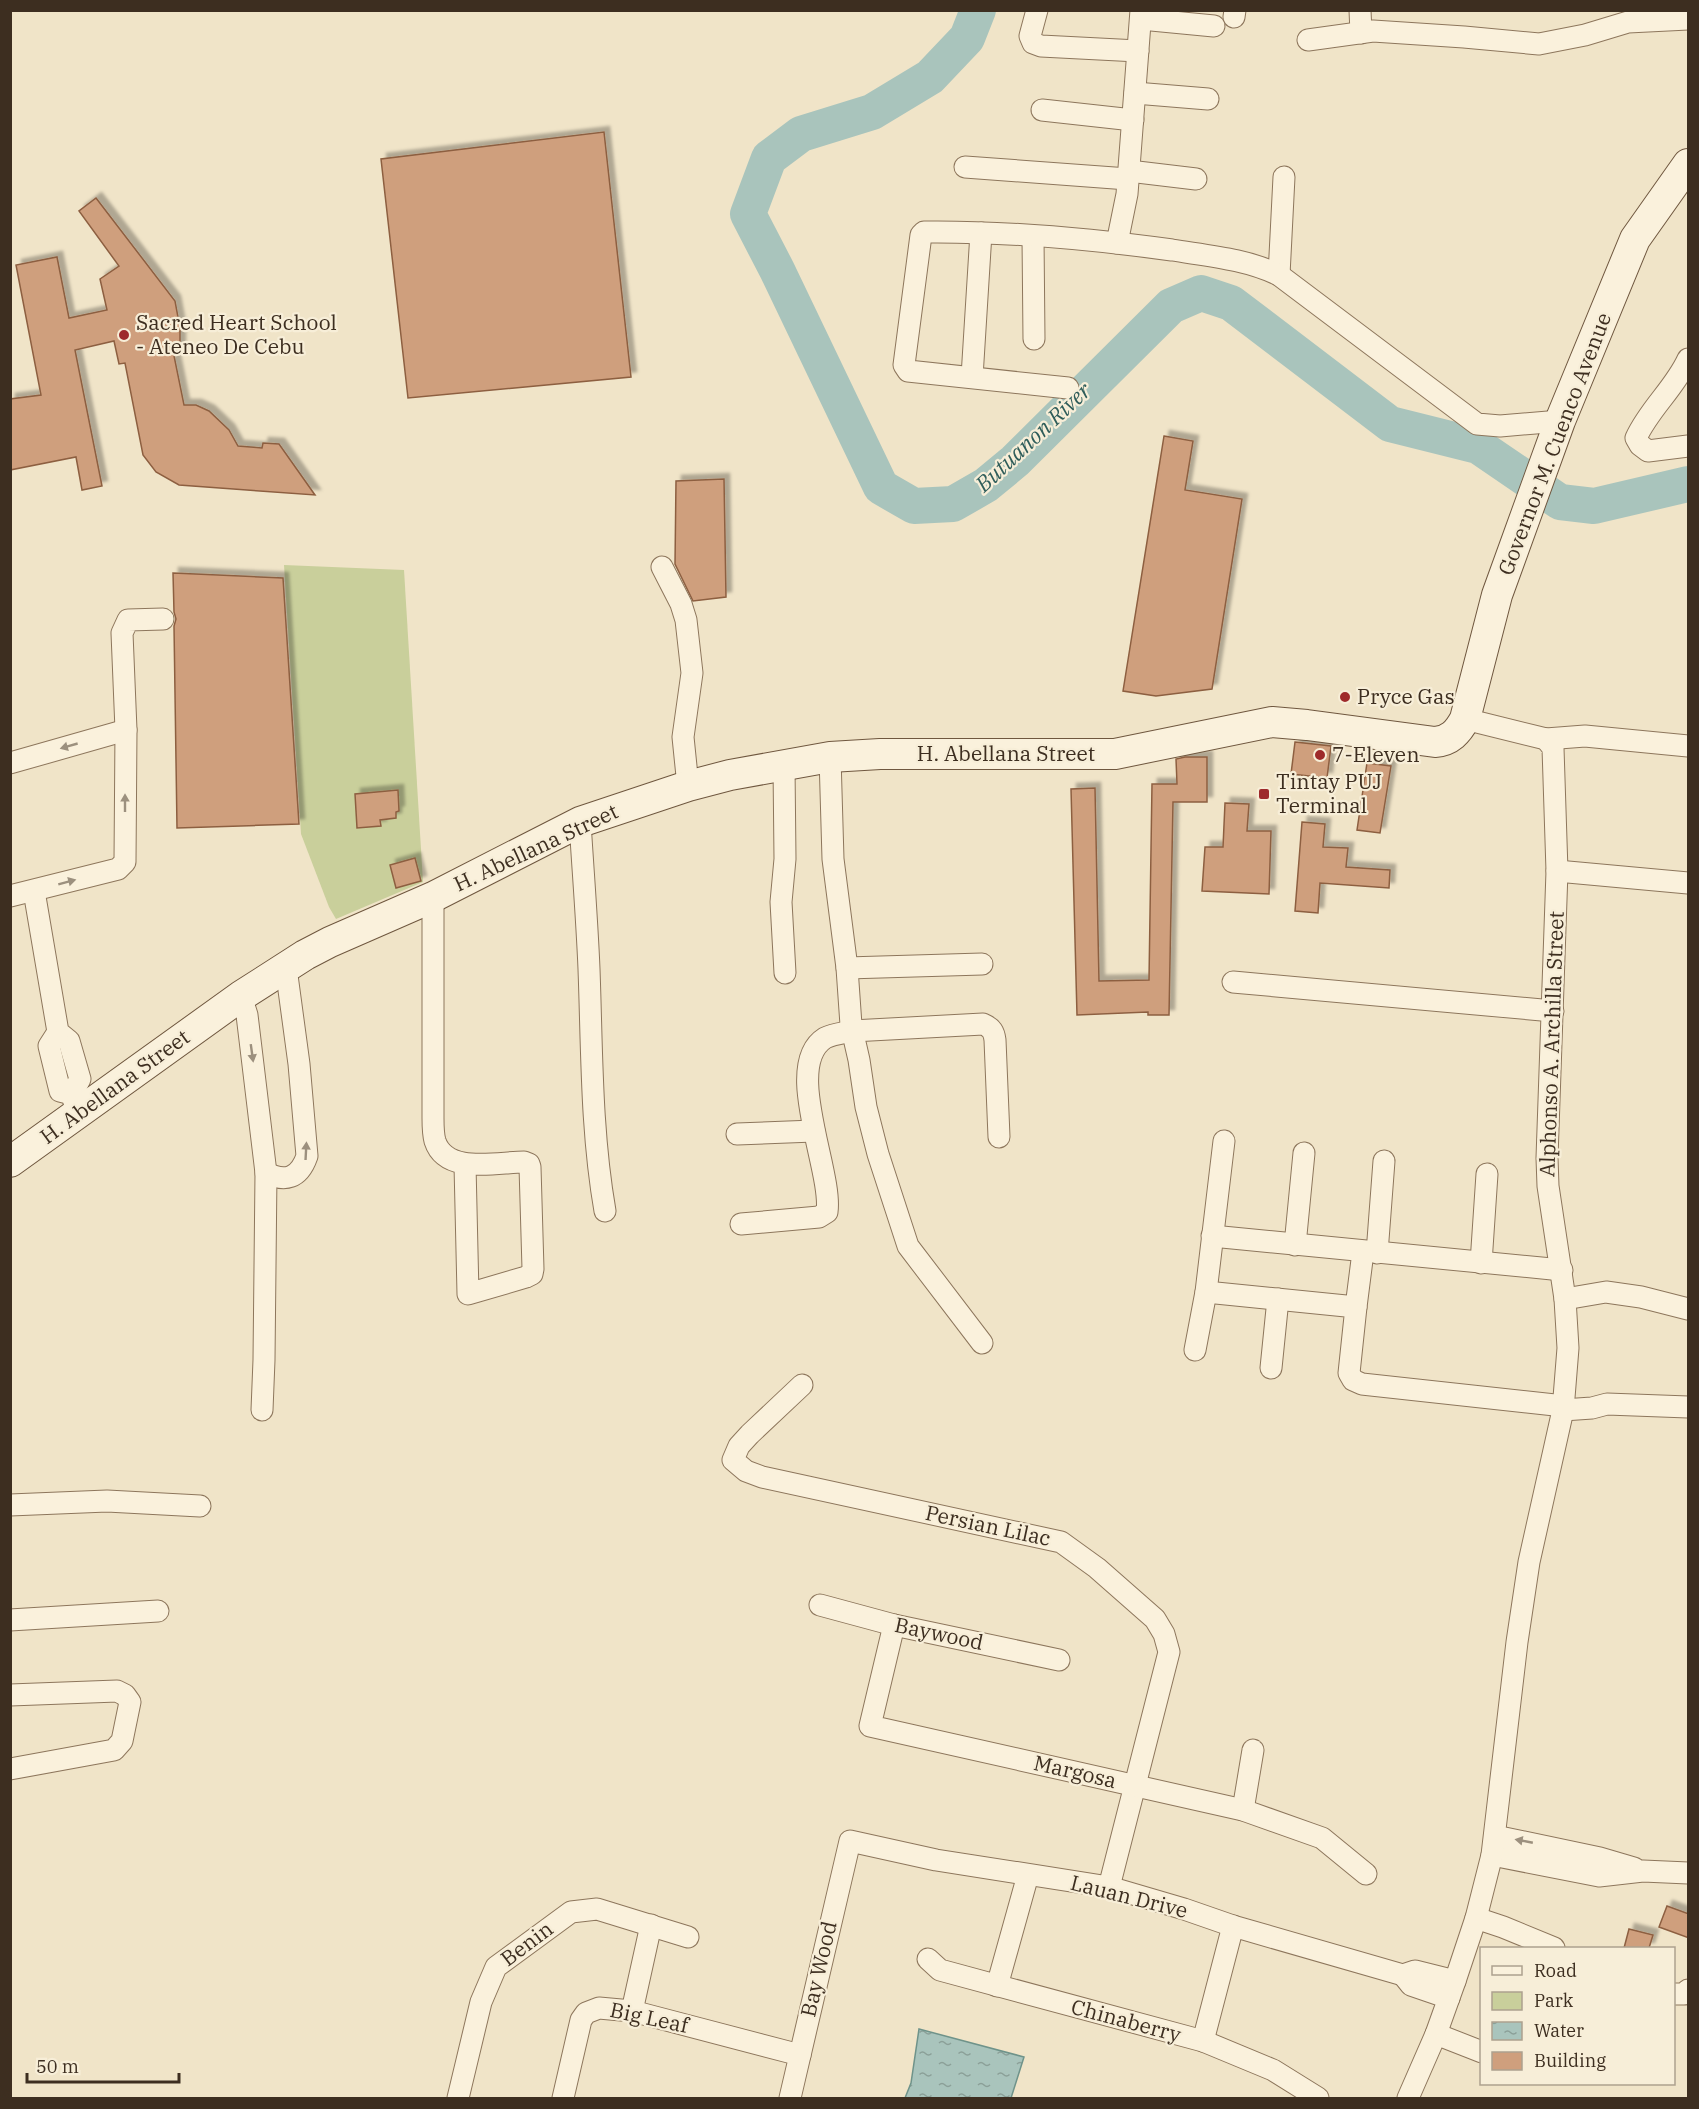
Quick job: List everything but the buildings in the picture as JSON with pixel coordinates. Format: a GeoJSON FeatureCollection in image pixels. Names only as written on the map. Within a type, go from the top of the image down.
{"type":"FeatureCollection","features":[{"type":"Feature","properties":{"kind":"main road","name":"Governor M. Cuenco Avenue"},"geometry":{"type":"LineString","coordinates":[[1458,727],[1497,595],[1544,462],[1635,239],[1689,164]]}},
{"type":"Feature","properties":{"kind":"main road","name":"H. Abellana Street"},"geometry":{"type":"LineString","coordinates":[[10,1162],[74,1104],[241,996],[330,942],[433,897],[580,822],[688,786],[730,775],[830,757],[880,754],[1115,754],[1272,722],[1307,724],[1435,742],[1443,741],[1458,727]]}},
{"type":"Feature","properties":{"kind":"street"},"geometry":{"type":"LineString","coordinates":[[1037,10],[1030,36],[1033,43],[1041,46],[1138,51]]}},
{"type":"Feature","properties":{"kind":"street"},"geometry":{"type":"LineString","coordinates":[[1360,10],[1361,33]]}},
{"type":"Feature","properties":{"kind":"street"},"geometry":{"type":"LineString","coordinates":[[1117,243],[1128,175],[1141,15],[1214,26]]}},
{"type":"Feature","properties":{"kind":"street"},"geometry":{"type":"LineString","coordinates":[[1308,40],[1372,31],[1539,44],[1585,35],[1628,22],[1689,19]]}},
{"type":"Feature","properties":{"kind":"street"},"geometry":{"type":"LineString","coordinates":[[1135,93],[1208,99]]}},
{"type":"Feature","properties":{"kind":"street"},"geometry":{"type":"LineString","coordinates":[[1042,110],[1133,120]]}},
{"type":"Feature","properties":{"kind":"street"},"geometry":{"type":"LineString","coordinates":[[965,167],[1196,179]]}},
{"type":"Feature","properties":{"kind":"street"},"geometry":{"type":"LineString","coordinates":[[1280,275],[1284,177]]}},
{"type":"Feature","properties":{"kind":"street"},"geometry":{"type":"LineString","coordinates":[[1068,388],[908,371],[904,365],[921,235],[924,232],[981,233],[1117,243],[1259,265],[1280,275],[1477,424],[1500,426],[1560,422]]}},
{"type":"Feature","properties":{"kind":"street"},"geometry":{"type":"LineString","coordinates":[[972,377],[981,233]]}},
{"type":"Feature","properties":{"kind":"street"},"geometry":{"type":"LineString","coordinates":[[1033,237],[1034,339]]}},
{"type":"Feature","properties":{"kind":"street"},"geometry":{"type":"LineString","coordinates":[[1689,359],[1674,385],[1641,426],[1636,438],[1640,445],[1648,451],[1689,446]]}},
{"type":"Feature","properties":{"kind":"street"},"geometry":{"type":"LineString","coordinates":[[662,567],[681,604],[686,620],[692,673],[683,737],[688,786]]}},
{"type":"Feature","properties":{"kind":"street"},"geometry":{"type":"LineString","coordinates":[[10,896],[118,869],[125,862],[126,730],[123,628],[128,620],[164,619]]}},
{"type":"Feature","properties":{"kind":"street"},"geometry":{"type":"LineString","coordinates":[[1458,727],[1546,739],[1585,736],[1689,746]]}},
{"type":"Feature","properties":{"kind":"street"},"geometry":{"type":"LineString","coordinates":[[10,763],[126,730]]}},
{"type":"Feature","properties":{"kind":"street","name":"Alphonso A. Archilla Street"},"geometry":{"type":"LineString","coordinates":[[1493,1845],[1520,1621],[1529,1562],[1564,1408],[1568,1348],[1562,1270],[1548,1186],[1557,871],[1553,748],[1546,739]]}},
{"type":"Feature","properties":{"kind":"street"},"geometry":{"type":"LineString","coordinates":[[830,757],[834,859],[852,1031],[866,1107],[878,1154],[908,1246],[982,1343]]}},
{"type":"Feature","properties":{"kind":"street"},"geometry":{"type":"LineString","coordinates":[[784,766],[786,859],[781,902],[786,973]]}},
{"type":"Feature","properties":{"kind":"street"},"geometry":{"type":"LineString","coordinates":[[580,822],[587,926],[595,1132],[597,1163],[605,1211]]}},
{"type":"Feature","properties":{"kind":"street"},"geometry":{"type":"LineString","coordinates":[[1557,871],[1689,884]]}},
{"type":"Feature","properties":{"kind":"street"},"geometry":{"type":"LineString","coordinates":[[34,891],[58,1032],[49,1046],[60,1091],[74,1104]]}},
{"type":"Feature","properties":{"kind":"street"},"geometry":{"type":"LineString","coordinates":[[433,897],[434,1140],[439,1150],[465,1165],[517,1162],[529,1164],[532,1274],[468,1294],[465,1165]]}},
{"type":"Feature","properties":{"kind":"street"},"geometry":{"type":"LineString","coordinates":[[847,968],[982,964]]}},
{"type":"Feature","properties":{"kind":"street"},"geometry":{"type":"LineString","coordinates":[[266,1173],[279,1179],[289,1177],[304,1165],[307,1156],[299,1064],[286,968]]}},
{"type":"Feature","properties":{"kind":"street"},"geometry":{"type":"LineString","coordinates":[[1233,982],[1553,1011]]}},
{"type":"Feature","properties":{"kind":"street"},"geometry":{"type":"LineString","coordinates":[[241,996],[248,1026],[266,1173],[262,1410]]}},
{"type":"Feature","properties":{"kind":"street"},"geometry":{"type":"LineString","coordinates":[[741,1224],[819,1217],[827,1212],[827,1194],[814,1131],[808,1080],[808,1062],[824,1039],[852,1031],[983,1024],[990,1027],[994,1032],[995,1040],[999,1137]]}},
{"type":"Feature","properties":{"kind":"street"},"geometry":{"type":"LineString","coordinates":[[737,1134],[814,1131]]}},
{"type":"Feature","properties":{"kind":"street"},"geometry":{"type":"LineString","coordinates":[[1195,1350],[1206,1292],[1224,1141]]}},
{"type":"Feature","properties":{"kind":"street"},"geometry":{"type":"LineString","coordinates":[[1295,1245],[1304,1153]]}},
{"type":"Feature","properties":{"kind":"street"},"geometry":{"type":"LineString","coordinates":[[1384,1161],[1370,1252],[1356,1307],[1349,1372],[1353,1380],[1362,1384],[1564,1408],[1592,1408],[1607,1404],[1689,1407]]}},
{"type":"Feature","properties":{"kind":"street"},"geometry":{"type":"LineString","coordinates":[[1481,1263],[1487,1174]]}},
{"type":"Feature","properties":{"kind":"street"},"geometry":{"type":"LineString","coordinates":[[1212,1236],[1562,1270]]}},
{"type":"Feature","properties":{"kind":"street"},"geometry":{"type":"LineString","coordinates":[[1206,1292],[1356,1307]]}},
{"type":"Feature","properties":{"kind":"street"},"geometry":{"type":"LineString","coordinates":[[1565,1299],[1606,1292],[1641,1297],[1689,1309]]}},
{"type":"Feature","properties":{"kind":"street"},"geometry":{"type":"LineString","coordinates":[[1271,1368],[1278,1299]]}},
{"type":"Feature","properties":{"kind":"street","name":"Persian Lilac"},"geometry":{"type":"LineString","coordinates":[[802,1384],[739,1446],[733,1460],[746,1471],[762,1477],[1061,1542],[1097,1568],[1155,1619],[1164,1634],[1169,1652],[1109,1887]]}},
{"type":"Feature","properties":{"kind":"street"},"geometry":{"type":"LineString","coordinates":[[10,1505],[107,1501],[200,1506]]}},
{"type":"Feature","properties":{"kind":"street","name":"Baywood"},"geometry":{"type":"LineString","coordinates":[[820,1605],[894,1624],[1059,1660]]}},
{"type":"Feature","properties":{"kind":"street"},"geometry":{"type":"LineString","coordinates":[[10,1620],[158,1611]]}},
{"type":"Feature","properties":{"kind":"street","name":"Margosa"},"geometry":{"type":"LineString","coordinates":[[894,1624],[870,1726],[1243,1810],[1322,1838],[1366,1874]]}},
{"type":"Feature","properties":{"kind":"street"},"geometry":{"type":"LineString","coordinates":[[10,1695],[117,1691],[125,1695],[130,1702],[122,1741],[114,1750],[10,1769]]}},
{"type":"Feature","properties":{"kind":"street"},"geometry":{"type":"LineString","coordinates":[[1243,1810],[1253,1750]]}},
{"type":"Feature","properties":{"kind":"street","name":"Lauan Drive"},"geometry":{"type":"LineString","coordinates":[[850,1841],[936,1860],[1109,1887],[1233,1926],[1403,1974],[1415,1971],[1452,1989]]}},
{"type":"Feature","properties":{"kind":"street","name":"Bay Wood"},"geometry":{"type":"LineString","coordinates":[[790,2098],[850,1841]]}},
{"type":"Feature","properties":{"kind":"street"},"geometry":{"type":"LineString","coordinates":[[1408,2098],[1436,2034],[1476,1918],[1493,1845],[1599,1876],[1643,1871],[1689,1873]]}},
{"type":"Feature","properties":{"kind":"street"},"geometry":{"type":"LineString","coordinates":[[996,1986],[1028,1875]]}},
{"type":"Feature","properties":{"kind":"street","name":"Benin"},"geometry":{"type":"LineString","coordinates":[[458,2098],[481,2002],[496,1967],[572,1912],[597,1909],[688,1937]]}},
{"type":"Feature","properties":{"kind":"street"},"geometry":{"type":"LineString","coordinates":[[1476,1918],[1552,1947]]}},
{"type":"Feature","properties":{"kind":"street"},"geometry":{"type":"LineString","coordinates":[[632,2011],[651,1925]]}},
{"type":"Feature","properties":{"kind":"street"},"geometry":{"type":"LineString","coordinates":[[1203,2041],[1233,1926]]}},
{"type":"Feature","properties":{"kind":"street","name":"Chinaberry"},"geometry":{"type":"LineString","coordinates":[[928,1959],[940,1970],[1203,2041],[1273,2070],[1318,2098]]}},
{"type":"Feature","properties":{"kind":"street"},"geometry":{"type":"LineString","coordinates":[[1675,1994],[1684,1994],[1689,1990]]}},
{"type":"Feature","properties":{"kind":"street","name":"Big Leaf"},"geometry":{"type":"LineString","coordinates":[[563,2098],[578,2028],[586,2013],[599,2008],[632,2011],[800,2055]]}},
{"type":"Feature","properties":{"kind":"street"},"geometry":{"type":"LineString","coordinates":[[1436,2034],[1480,2051]]}},
{"type":"Feature","properties":{"kind":"green space"},"geometry":{"type":"Polygon","coordinates":[[[284,565],[404,570],[423,882],[336,919],[329,907],[301,834],[284,565]]]}},
{"type":"Feature","properties":{"kind":"water"},"geometry":{"type":"Polygon","coordinates":[[[919,2029],[1024,2057],[1011,2098],[905,2098],[911,2083],[919,2029]]]}},
{"type":"Feature","properties":{"kind":"waterway","name":"Butuanon River"},"geometry":{"type":"LineString","coordinates":[[978,10],[967,38],[930,77],[872,112],[801,134],[769,158],[748,214],[881,487],[914,506],[953,504],[986,485],[1015,461],[1171,306],[1201,293],[1231,303],[1390,424],[1478,446],[1560,502],[1594,506],[1688,484]]}},
{"type":"Feature","properties":{"kind":"place","name":"Sacred Heart School - Ateneo De Cebu"},"geometry":{"type":"Point","coordinates":[124,335]}},
{"type":"Feature","properties":{"kind":"place","name":"Pryce Gas"},"geometry":{"type":"Point","coordinates":[1345,697]}},
{"type":"Feature","properties":{"kind":"place","name":"7-Eleven"},"geometry":{"type":"Point","coordinates":[1320,755]}},
{"type":"Feature","properties":{"kind":"place","name":"Tintay PUJ Terminal"},"geometry":{"type":"Point","coordinates":[1264,794]}}]}
